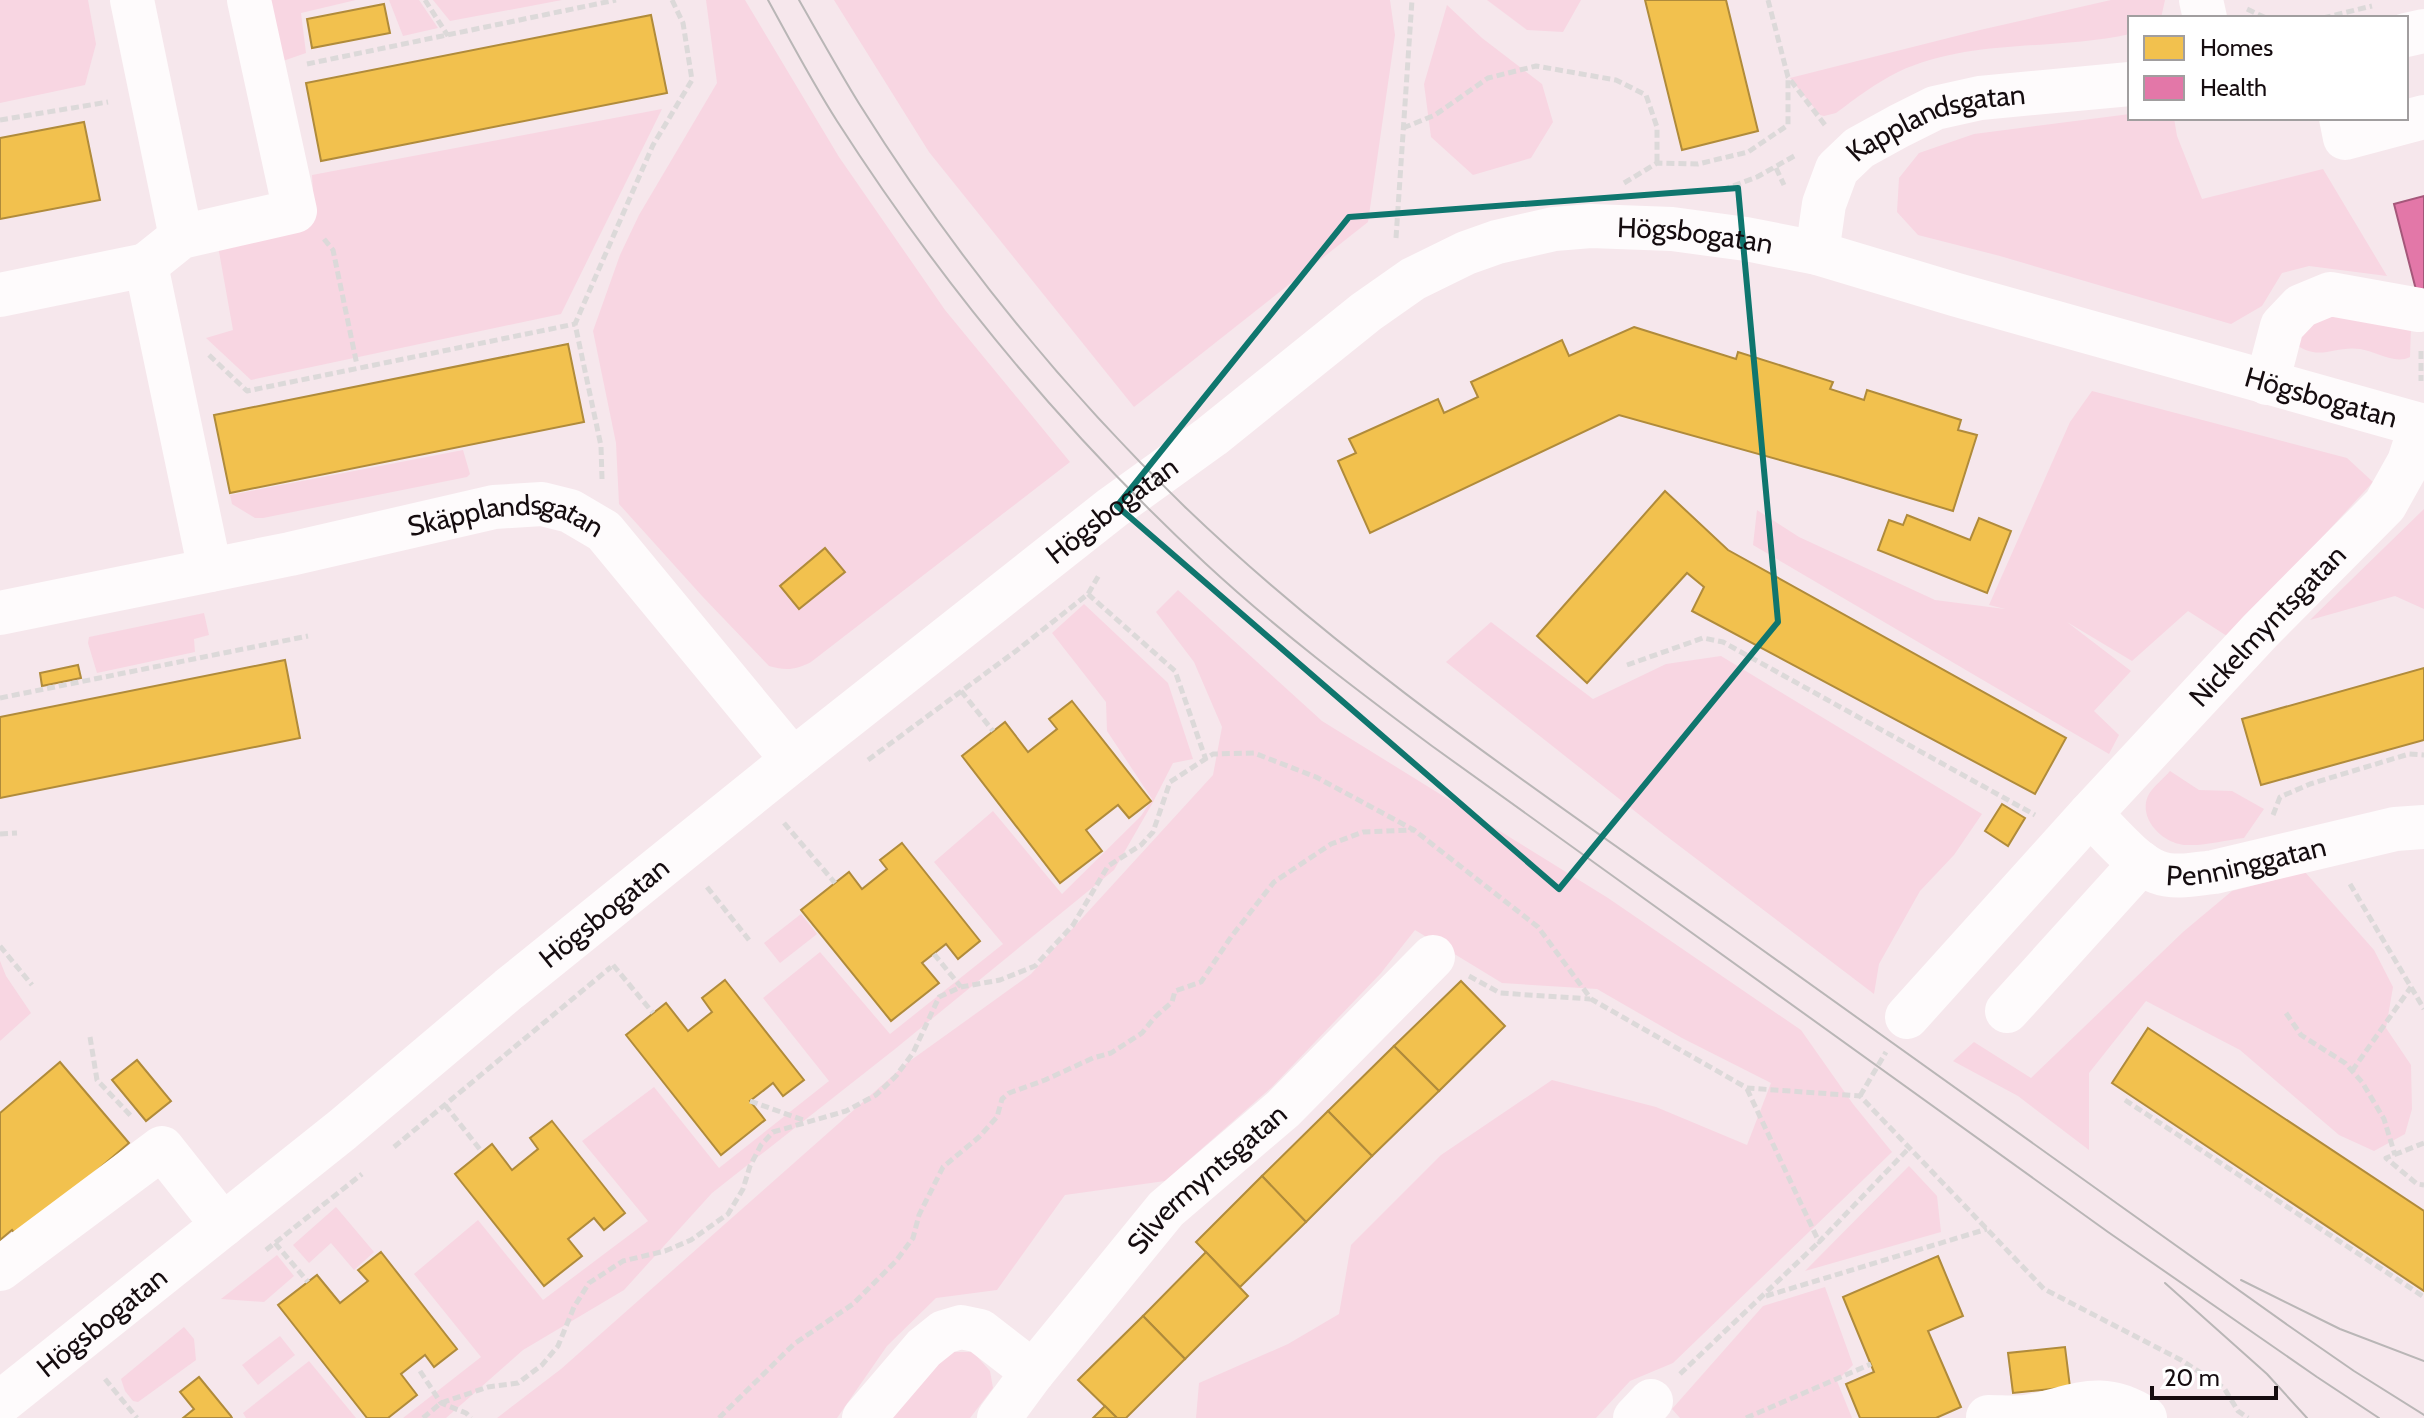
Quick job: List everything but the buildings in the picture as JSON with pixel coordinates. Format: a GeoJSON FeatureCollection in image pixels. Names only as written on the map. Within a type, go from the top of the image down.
{"type":"FeatureCollection","features":[{"type":"Feature","properties":{"kind":"street"},"geometry":{"type":"LineString","coordinates":[[132,0],[181,237]]}},
{"type":"Feature","properties":{"kind":"street"},"geometry":{"type":"LineString","coordinates":[[0,295],[146,265],[181,237],[295,211],[249,0]]}},
{"type":"Feature","properties":{"kind":"street","name":"Kapplandsgatan"},"geometry":{"type":"LineString","coordinates":[[1817,253],[1824,204],[1837,169],[1859,148],[1899,126],[1935,108],[1980,98],[2128,84]]}},
{"type":"Feature","properties":{"kind":"street"},"geometry":{"type":"LineString","coordinates":[[2341,120],[2345,138],[2424,117]]}},
{"type":"Feature","properties":{"kind":"street","name":"Högsbogatan"},"geometry":{"type":"LineString","coordinates":[[0,1403],[342,1130],[509,989],[793,760],[1112,508],[1212,436],[1366,312],[1430,270],[1466,253],[1497,242],[1554,229],[1634,226],[1710,233],[1817,253],[2422,425]]}},
{"type":"Feature","properties":{"kind":"street"},"geometry":{"type":"LineString","coordinates":[[146,265],[210,570]]}},
{"type":"Feature","properties":{"kind":"street"},"geometry":{"type":"LineString","coordinates":[[2267,383],[2282,326],[2301,306],[2330,294],[2419,310]]}},
{"type":"Feature","properties":{"kind":"street","name":"Nickelmyntsgatan"},"geometry":{"type":"LineString","coordinates":[[1907,1017],[2260,631],[2385,505],[2409,462],[2422,425]]}},
{"type":"Feature","properties":{"kind":"street","name":"Skäpplandsgatan"},"geometry":{"type":"LineString","coordinates":[[0,613],[290,554],[494,507],[542,504],[570,511],[604,531],[793,760]]}},
{"type":"Feature","properties":{"kind":"street","name":"Penninggatan"},"geometry":{"type":"LineString","coordinates":[[2078,827],[2157,872],[2187,876],[2395,829],[2424,827]]}},
{"type":"Feature","properties":{"kind":"street"},"geometry":{"type":"LineString","coordinates":[[2007,1011],[2141,863]]}},
{"type":"Feature","properties":{"kind":"street","name":"Silvermyntsgatan"},"geometry":{"type":"LineString","coordinates":[[999,1418],[1166,1209],[1283,1109],[1433,957]]}},
{"type":"Feature","properties":{"kind":"street"},"geometry":{"type":"LineString","coordinates":[[0,1269],[162,1148],[223,1225]]}},
{"type":"Feature","properties":{"kind":"street"},"geometry":{"type":"LineString","coordinates":[[864,1418],[924,1348],[944,1332],[961,1327],[980,1331],[1033,1372]]}},
{"type":"Feature","properties":{"kind":"street"},"geometry":{"type":"LineString","coordinates":[[1988,1417],[2023,1417],[2099,1401],[2127,1406],[2145,1418]]}},
{"type":"Feature","properties":{"kind":"path"},"geometry":{"type":"LineString","coordinates":[[425,0],[448,36]]}},
{"type":"Feature","properties":{"kind":"path"},"geometry":{"type":"LineString","coordinates":[[266,72],[616,0]]}},
{"type":"Feature","properties":{"kind":"path"},"geometry":{"type":"LineString","coordinates":[[604,531],[601,446],[575,324],[653,145],[692,80],[683,23],[672,0]]}},
{"type":"Feature","properties":{"kind":"path"},"geometry":{"type":"LineString","coordinates":[[1396,240],[1412,0]]}},
{"type":"Feature","properties":{"kind":"path"},"geometry":{"type":"LineString","coordinates":[[1612,190],[1657,163],[1698,164],[1748,152],[1788,125],[1788,77],[1768,0]]}},
{"type":"Feature","properties":{"kind":"path"},"geometry":{"type":"LineString","coordinates":[[1403,128],[1435,115],[1488,78],[1536,66],[1616,80],[1646,95],[1657,127],[1657,163]]}},
{"type":"Feature","properties":{"kind":"path"},"geometry":{"type":"LineString","coordinates":[[1788,77],[1831,132]]}},
{"type":"Feature","properties":{"kind":"path"},"geometry":{"type":"LineString","coordinates":[[0,120],[153,94]]}},
{"type":"Feature","properties":{"kind":"path"},"geometry":{"type":"LineString","coordinates":[[295,211],[304,213],[333,250],[357,365]]}},
{"type":"Feature","properties":{"kind":"path"},"geometry":{"type":"LineString","coordinates":[[164,349],[194,341],[247,391],[575,324]]}},
{"type":"Feature","properties":{"kind":"path"},"geometry":{"type":"LineString","coordinates":[[859,767],[1088,594],[1104,566]]}},
{"type":"Feature","properties":{"kind":"path"},"geometry":{"type":"LineString","coordinates":[[1088,594],[1175,671],[1206,760]]}},
{"type":"Feature","properties":{"kind":"path"},"geometry":{"type":"LineString","coordinates":[[0,698],[308,636]]}},
{"type":"Feature","properties":{"kind":"path"},"geometry":{"type":"LineString","coordinates":[[1627,665],[1703,638],[1723,642],[2033,813],[2078,827]]}},
{"type":"Feature","properties":{"kind":"path"},"geometry":{"type":"LineString","coordinates":[[961,692],[993,731]]}},
{"type":"Feature","properties":{"kind":"path"},"geometry":{"type":"LineString","coordinates":[[423,1418],[441,1403],[488,1387],[518,1383],[542,1365],[558,1346],[574,1307],[589,1283],[623,1261],[665,1251],[691,1240],[728,1214],[743,1189],[761,1145],[773,1132],[846,1111],[876,1095],[896,1076],[913,1053],[939,997],[961,987],[1000,980],[1035,966],[1073,925],[1108,866],[1141,845],[1153,832],[1170,782],[1213,754],[1254,753],[1316,777],[1414,830],[1538,927],[1591,999],[1747,1088],[1860,1096],[2044,1289],[2181,1360],[2224,1388],[2238,1411],[2248,1418]]}},
{"type":"Feature","properties":{"kind":"path"},"geometry":{"type":"LineString","coordinates":[[2271,819],[2280,797],[2310,784],[2409,754],[2424,755]]}},
{"type":"Feature","properties":{"kind":"path"},"geometry":{"type":"LineString","coordinates":[[772,832],[796,813]]}},
{"type":"Feature","properties":{"kind":"path"},"geometry":{"type":"LineString","coordinates":[[783,823],[835,883]]}},
{"type":"Feature","properties":{"kind":"path"},"geometry":{"type":"LineString","coordinates":[[719,1418],[794,1344],[853,1304],[896,1261],[913,1238],[919,1215],[943,1167],[979,1137],[997,1117],[1002,1099],[1009,1093],[1111,1053],[1142,1033],[1172,1002],[1175,991],[1201,982],[1274,882],[1331,844],[1363,832],[1414,830]]}},
{"type":"Feature","properties":{"kind":"path"},"geometry":{"type":"LineString","coordinates":[[0,834],[17,833]]}},
{"type":"Feature","properties":{"kind":"path"},"geometry":{"type":"LineString","coordinates":[[2327,845],[2424,1009]]}},
{"type":"Feature","properties":{"kind":"path"},"geometry":{"type":"LineString","coordinates":[[718,878],[707,887],[749,940]]}},
{"type":"Feature","properties":{"kind":"path"},"geometry":{"type":"LineString","coordinates":[[0,946],[32,985]]}},
{"type":"Feature","properties":{"kind":"path"},"geometry":{"type":"LineString","coordinates":[[934,954],[961,987]]}},
{"type":"Feature","properties":{"kind":"path"},"geometry":{"type":"LineString","coordinates":[[1433,957],[1500,993],[1591,999]]}},
{"type":"Feature","properties":{"kind":"path"},"geometry":{"type":"LineString","coordinates":[[392,1149],[622,958]]}},
{"type":"Feature","properties":{"kind":"path"},"geometry":{"type":"LineString","coordinates":[[613,965],[653,1013]]}},
{"type":"Feature","properties":{"kind":"path"},"geometry":{"type":"LineString","coordinates":[[2352,1071],[2411,987]]}},
{"type":"Feature","properties":{"kind":"path"},"geometry":{"type":"LineString","coordinates":[[2286,1013],[2301,1035],[2345,1063],[2362,1082],[2384,1119],[2395,1155]]}},
{"type":"Feature","properties":{"kind":"path"},"geometry":{"type":"LineString","coordinates":[[90,1037],[97,1080],[162,1148]]}},
{"type":"Feature","properties":{"kind":"path"},"geometry":{"type":"LineString","coordinates":[[1747,1088],[1819,1242]]}},
{"type":"Feature","properties":{"kind":"path"},"geometry":{"type":"LineString","coordinates":[[2125,1100],[2424,1297]]}},
{"type":"Feature","properties":{"kind":"path"},"geometry":{"type":"LineString","coordinates":[[750,1101],[807,1121]]}},
{"type":"Feature","properties":{"kind":"path"},"geometry":{"type":"LineString","coordinates":[[445,1105],[482,1152]]}},
{"type":"Feature","properties":{"kind":"path"},"geometry":{"type":"LineString","coordinates":[[2424,1143],[2386,1158],[2417,1184],[2424,1185]]}},
{"type":"Feature","properties":{"kind":"path"},"geometry":{"type":"LineString","coordinates":[[1643,1409],[1762,1298],[1910,1147]]}},
{"type":"Feature","properties":{"kind":"path"},"geometry":{"type":"LineString","coordinates":[[264,1252],[371,1167]]}},
{"type":"Feature","properties":{"kind":"path"},"geometry":{"type":"LineString","coordinates":[[1762,1298],[1987,1229]]}},
{"type":"Feature","properties":{"kind":"path"},"geometry":{"type":"LineString","coordinates":[[275,1243],[308,1282]]}},
{"type":"Feature","properties":{"kind":"path"},"geometry":{"type":"LineString","coordinates":[[1746,1418],[1871,1364]]}},
{"type":"Feature","properties":{"kind":"path"},"geometry":{"type":"LineString","coordinates":[[96,1385],[116,1369]]}},
{"type":"Feature","properties":{"kind":"path"},"geometry":{"type":"LineString","coordinates":[[420,1371],[441,1403],[471,1418]]}},
{"type":"Feature","properties":{"kind":"path"},"geometry":{"type":"LineString","coordinates":[[105,1379],[137,1418]]}},
{"type":"Feature","properties":{"kind":"highlighted area"},"geometry":{"type":"Polygon","coordinates":[[[1738,188],[1778,622],[1559,889],[1117,506],[1349,217],[1738,188]]]}},
{"type":"Feature","properties":{"kind":"shaded area"},"geometry":{"type":"Polygon","coordinates":[[[0,0],[88,0],[96,44],[85,85],[0,103],[0,0]]]}},
{"type":"Feature","properties":{"kind":"shaded area"},"geometry":{"type":"Polygon","coordinates":[[[262,0],[356,0],[301,13],[306,53],[280,62],[262,0]]]}},
{"type":"Feature","properties":{"kind":"shaded area"},"geometry":{"type":"Polygon","coordinates":[[[389,0],[419,0],[438,28],[403,36],[389,0]]]}},
{"type":"Feature","properties":{"kind":"shaded area"},"geometry":{"type":"Polygon","coordinates":[[[433,0],[562,0],[450,21],[433,0]]]}},
{"type":"Feature","properties":{"kind":"shaded area"},"geometry":{"type":"Polygon","coordinates":[[[706,0],[745,0],[839,157],[945,310],[1070,462],[811,662],[791,669],[769,666],[619,504],[616,443],[593,331],[620,255],[639,215],[717,83],[706,0]]]}},
{"type":"Feature","properties":{"kind":"shaded area"},"geometry":{"type":"Polygon","coordinates":[[[834,0],[1390,0],[1395,35],[1368,222],[1134,407],[929,152],[834,0]]]}},
{"type":"Feature","properties":{"kind":"shaded area"},"geometry":{"type":"Polygon","coordinates":[[[1487,0],[1581,0],[1563,32],[1527,30],[1487,0]]]}},
{"type":"Feature","properties":{"kind":"shaded area"},"geometry":{"type":"Polygon","coordinates":[[[2111,0],[2165,0],[2161,16],[2128,16],[2128,34],[1983,50],[1926,61],[1890,76],[1836,113],[1824,116],[1790,78],[2111,0]]]}},
{"type":"Feature","properties":{"kind":"shaded area"},"geometry":{"type":"Polygon","coordinates":[[[1447,5],[1482,38],[1542,84],[1553,122],[1531,158],[1473,175],[1431,137],[1424,84],[1447,5]]]}},
{"type":"Feature","properties":{"kind":"shaded area"},"geometry":{"type":"Polygon","coordinates":[[[662,109],[561,314],[251,380],[206,338],[233,330],[218,246],[314,213],[312,175],[662,109]]]}},
{"type":"Feature","properties":{"kind":"shaded area"},"geometry":{"type":"Polygon","coordinates":[[[2128,114],[2128,120],[2174,120],[2177,136],[2202,199],[2323,169],[2387,276],[2309,266],[2282,273],[2262,306],[2231,324],[1918,235],[1897,212],[1899,178],[1919,153],[1974,134],[2128,114]]]}},
{"type":"Feature","properties":{"kind":"shaded area"},"geometry":{"type":"Polygon","coordinates":[[[2327,312],[2411,326],[2410,357],[2392,359],[2350,348],[2318,353],[2301,348],[2292,341],[2327,312]]]}},
{"type":"Feature","properties":{"kind":"shaded area"},"geometry":{"type":"Polygon","coordinates":[[[2092,391],[2347,458],[2373,482],[2230,638],[2188,611],[2132,661],[2067,622],[2131,671],[2094,711],[2119,735],[2109,754],[1753,545],[1757,510],[1799,537],[1935,600],[2005,609],[1989,605],[2070,422],[2092,391]]]}},
{"type":"Feature","properties":{"kind":"shaded area"},"geometry":{"type":"Polygon","coordinates":[[[463,450],[470,474],[467,477],[263,518],[255,518],[232,504],[230,495],[463,450]]]}},
{"type":"Feature","properties":{"kind":"shaded area"},"geometry":{"type":"Polygon","coordinates":[[[2424,509],[2424,609],[2395,596],[2310,620],[2424,509]]]}},
{"type":"Feature","properties":{"kind":"shaded area"},"geometry":{"type":"Polygon","coordinates":[[[1178,590],[1322,721],[1608,898],[1801,1030],[1853,1104],[1892,1152],[1673,1363],[1630,1381],[1596,1418],[1196,1418],[1199,1383],[1288,1344],[1339,1314],[1351,1245],[1441,1155],[1552,1080],[1656,1107],[1747,1145],[1771,1083],[1682,1038],[1597,989],[1502,983],[1415,930],[1381,973],[1272,1087],[1165,1181],[1065,1195],[997,1290],[936,1298],[887,1346],[837,1418],[497,1418],[561,1369],[907,1063],[1031,974],[1213,775],[1222,727],[1194,662],[1156,612],[1178,590]]]}},
{"type":"Feature","properties":{"kind":"shaded area"},"geometry":{"type":"Polygon","coordinates":[[[1084,604],[1168,683],[1193,759],[1173,763],[1114,870],[712,1193],[624,1290],[523,1350],[446,1418],[403,1418],[481,1357],[414,1274],[478,1220],[543,1300],[648,1221],[582,1141],[654,1087],[719,1168],[829,1081],[763,998],[820,952],[890,1034],[1003,944],[934,862],[993,811],[1062,894],[1141,816],[1152,799],[1107,731],[1106,702],[1052,633],[1084,604]]]}},
{"type":"Feature","properties":{"kind":"shaded area"},"geometry":{"type":"Polygon","coordinates":[[[204,613],[209,635],[194,639],[195,652],[97,673],[89,637],[204,613]]]}},
{"type":"Feature","properties":{"kind":"shaded area"},"geometry":{"type":"Polygon","coordinates":[[[1491,622],[1593,699],[1666,664],[1721,656],[1982,814],[1954,855],[1920,891],[1879,964],[1874,994],[1665,835],[1446,662],[1491,622]]]}},
{"type":"Feature","properties":{"kind":"shaded area"},"geometry":{"type":"Polygon","coordinates":[[[2170,771],[2199,790],[2232,791],[2264,809],[2244,838],[2208,844],[2178,844],[2154,828],[2146,812],[2149,794],[2170,771]]]}},
{"type":"Feature","properties":{"kind":"shaded area"},"geometry":{"type":"Polygon","coordinates":[[[2305,872],[2374,950],[2393,987],[2386,1028],[2411,1065],[2412,1109],[2405,1134],[2374,1151],[2339,1135],[2240,1050],[2146,1001],[2089,1073],[2089,1150],[2018,1096],[1953,1061],[1974,1042],[2031,1078],[2183,932],[2232,891],[2305,872]]]}},
{"type":"Feature","properties":{"kind":"shaded area"},"geometry":{"type":"Polygon","coordinates":[[[801,914],[817,934],[780,963],[764,943],[801,914]]]}},
{"type":"Feature","properties":{"kind":"shaded area"},"geometry":{"type":"Polygon","coordinates":[[[0,961],[6,976],[31,1013],[0,1041],[0,961]]]}},
{"type":"Feature","properties":{"kind":"shaded area"},"geometry":{"type":"Polygon","coordinates":[[[1909,1166],[1937,1196],[1941,1232],[1805,1271],[1909,1166]]]}},
{"type":"Feature","properties":{"kind":"shaded area"},"geometry":{"type":"Polygon","coordinates":[[[336,1207],[374,1252],[354,1270],[331,1243],[309,1263],[293,1245],[336,1207]]]}},
{"type":"Feature","properties":{"kind":"shaded area"},"geometry":{"type":"Polygon","coordinates":[[[277,1255],[294,1276],[264,1302],[221,1299],[277,1255]]]}},
{"type":"Feature","properties":{"kind":"shaded area"},"geometry":{"type":"Polygon","coordinates":[[[1825,1287],[1853,1365],[1837,1381],[1852,1418],[1680,1418],[1672,1409],[1763,1306],[1825,1287]]]}},
{"type":"Feature","properties":{"kind":"shaded area"},"geometry":{"type":"Polygon","coordinates":[[[184,1327],[194,1339],[196,1360],[138,1402],[133,1401],[121,1379],[184,1327]]]}},
{"type":"Feature","properties":{"kind":"shaded area"},"geometry":{"type":"Polygon","coordinates":[[[280,1336],[295,1355],[258,1385],[242,1365],[280,1336]]]}},
{"type":"Feature","properties":{"kind":"shaded area"},"geometry":{"type":"Polygon","coordinates":[[[949,1352],[973,1352],[990,1371],[993,1388],[970,1418],[889,1418],[949,1352]]]}},
{"type":"Feature","properties":{"kind":"shaded area"},"geometry":{"type":"Polygon","coordinates":[[[309,1361],[356,1418],[246,1418],[243,1413],[309,1361]]]}},
{"type":"Feature","properties":{"kind":"tram line"},"geometry":{"type":"LineString","coordinates":[[768,0],[837,121],[877,181],[1007,354],[1153,513],[1259,611],[1432,746],[2108,1232],[2379,1418]]}},
{"type":"Feature","properties":{"kind":"tram line"},"geometry":{"type":"LineString","coordinates":[[799,0],[895,159],[1010,315],[1138,461],[1247,564],[1380,674],[1518,777],[2289,1326],[2424,1415]]}},
{"type":"Feature","properties":{"kind":"tram line"},"geometry":{"type":"LineString","coordinates":[[2241,1280],[2340,1329],[2424,1361]]}},
{"type":"Feature","properties":{"kind":"tram line"},"geometry":{"type":"LineString","coordinates":[[2165,1283],[2267,1374],[2307,1418]]}}]}
